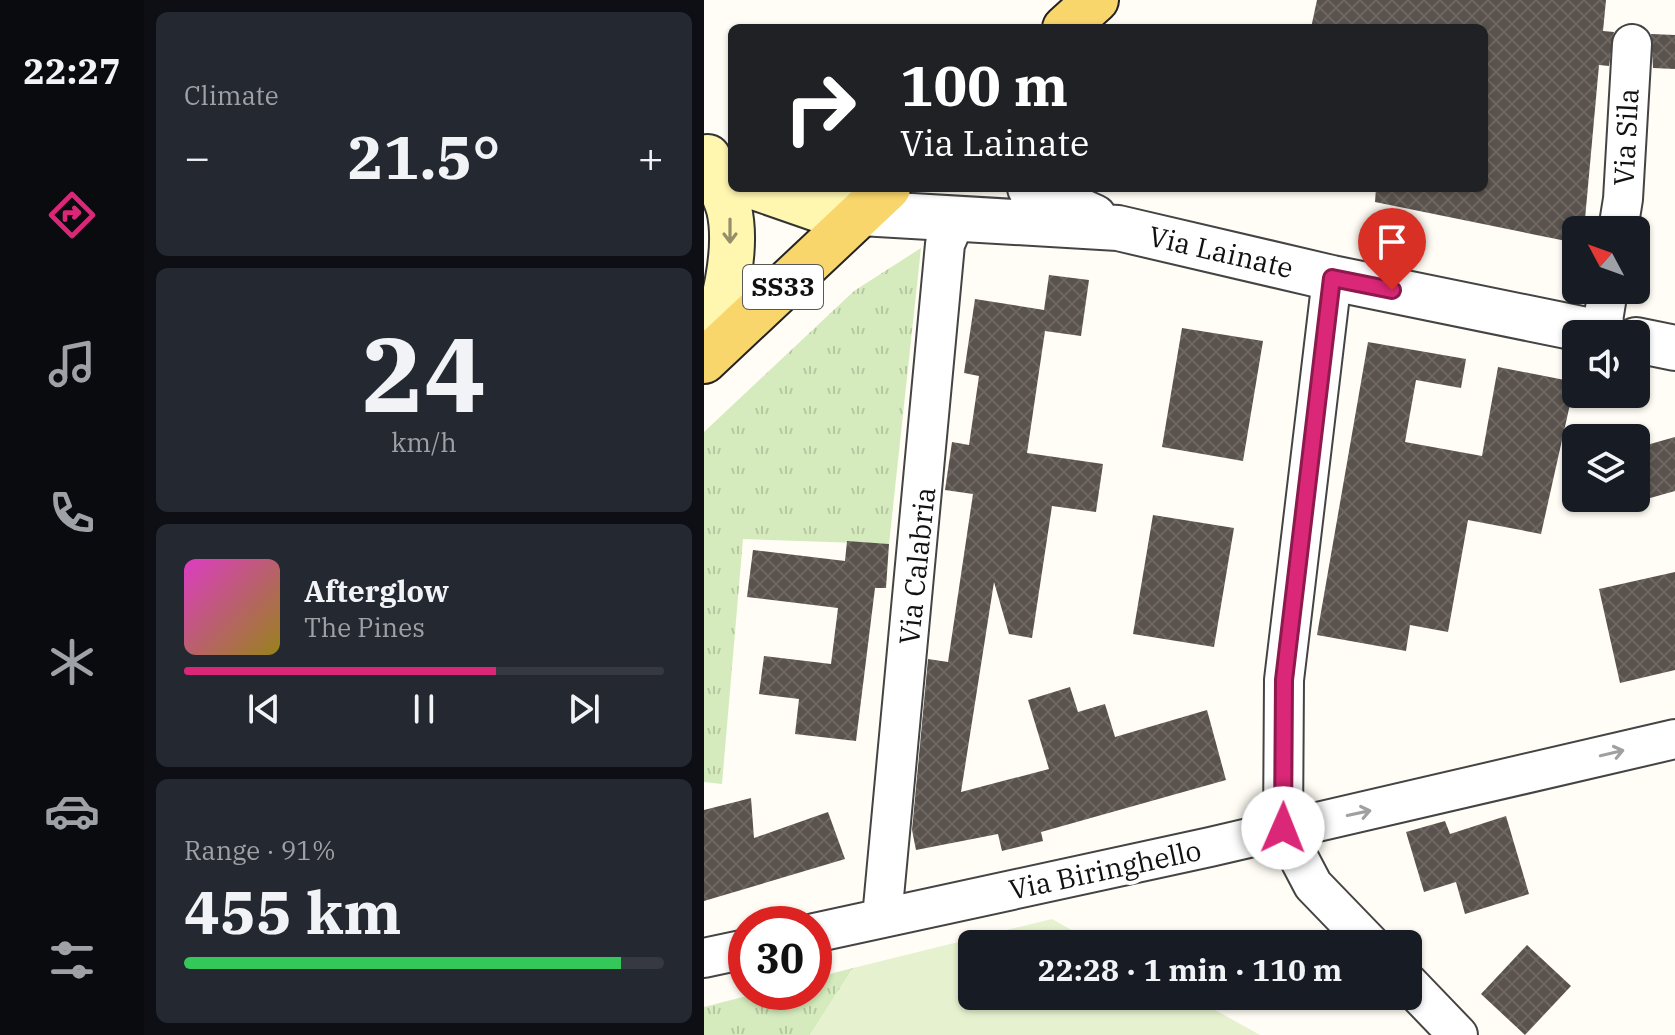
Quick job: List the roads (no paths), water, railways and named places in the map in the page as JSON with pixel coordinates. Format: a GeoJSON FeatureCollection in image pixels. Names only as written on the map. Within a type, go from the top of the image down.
{"type":"FeatureCollection","features":[{"type":"Feature","properties":{"kind":"main road"},"geometry":{"type":"LineString","coordinates":[[1070,24],[1099,0]]}},
{"type":"Feature","properties":{"kind":"main road"},"geometry":{"type":"LineString","coordinates":[[704,348],[714,332],[729,271],[729,212],[716,151]]}},
{"type":"Feature","properties":{"kind":"main road","name":"Via Lainate"},"geometry":{"type":"LineString","coordinates":[[769,192],[829,213],[875,200]]}},
{"type":"Feature","properties":{"kind":"main road","name":"SS33"},"geometry":{"type":"LineString","coordinates":[[704,361],[875,200]]}},
{"type":"Feature","properties":{"kind":"street"},"geometry":{"type":"LineString","coordinates":[[1093,24],[1099,0]]}},
{"type":"Feature","properties":{"kind":"street","name":"Via Sila"},"geometry":{"type":"LineString","coordinates":[[1619,216],[1632,44]]}},
{"type":"Feature","properties":{"kind":"street","name":"Via Lainate"},"geometry":{"type":"LineString","coordinates":[[1039,192],[1118,228]]}},
{"type":"Feature","properties":{"kind":"street"},"geometry":{"type":"LineString","coordinates":[[1098,192],[1118,228]]}},
{"type":"Feature","properties":{"kind":"street","name":"Via Lainate"},"geometry":{"type":"LineString","coordinates":[[875,200],[957,216],[1118,228],[1332,278],[1562,326]]}},
{"type":"Feature","properties":{"kind":"street","name":"Via Calabria"},"geometry":{"type":"LineString","coordinates":[[882,918],[945,244],[957,216]]}},
{"type":"Feature","properties":{"kind":"street"},"geometry":{"type":"LineString","coordinates":[[1332,278],[1284,680],[1283,828],[1313,885],[1356,930]]}},
{"type":"Feature","properties":{"kind":"street"},"geometry":{"type":"LineString","coordinates":[[1650,343],[1675,348]]}},
{"type":"Feature","properties":{"kind":"street","name":"Via Biringhello"},"geometry":{"type":"LineString","coordinates":[[832,929],[1675,739]]}},
{"type":"Feature","properties":{"kind":"street"},"geometry":{"type":"LineString","coordinates":[[704,958],[728,953]]}},
{"type":"Feature","properties":{"kind":"street"},"geometry":{"type":"LineString","coordinates":[[1422,998],[1458,1035]]}}]}
